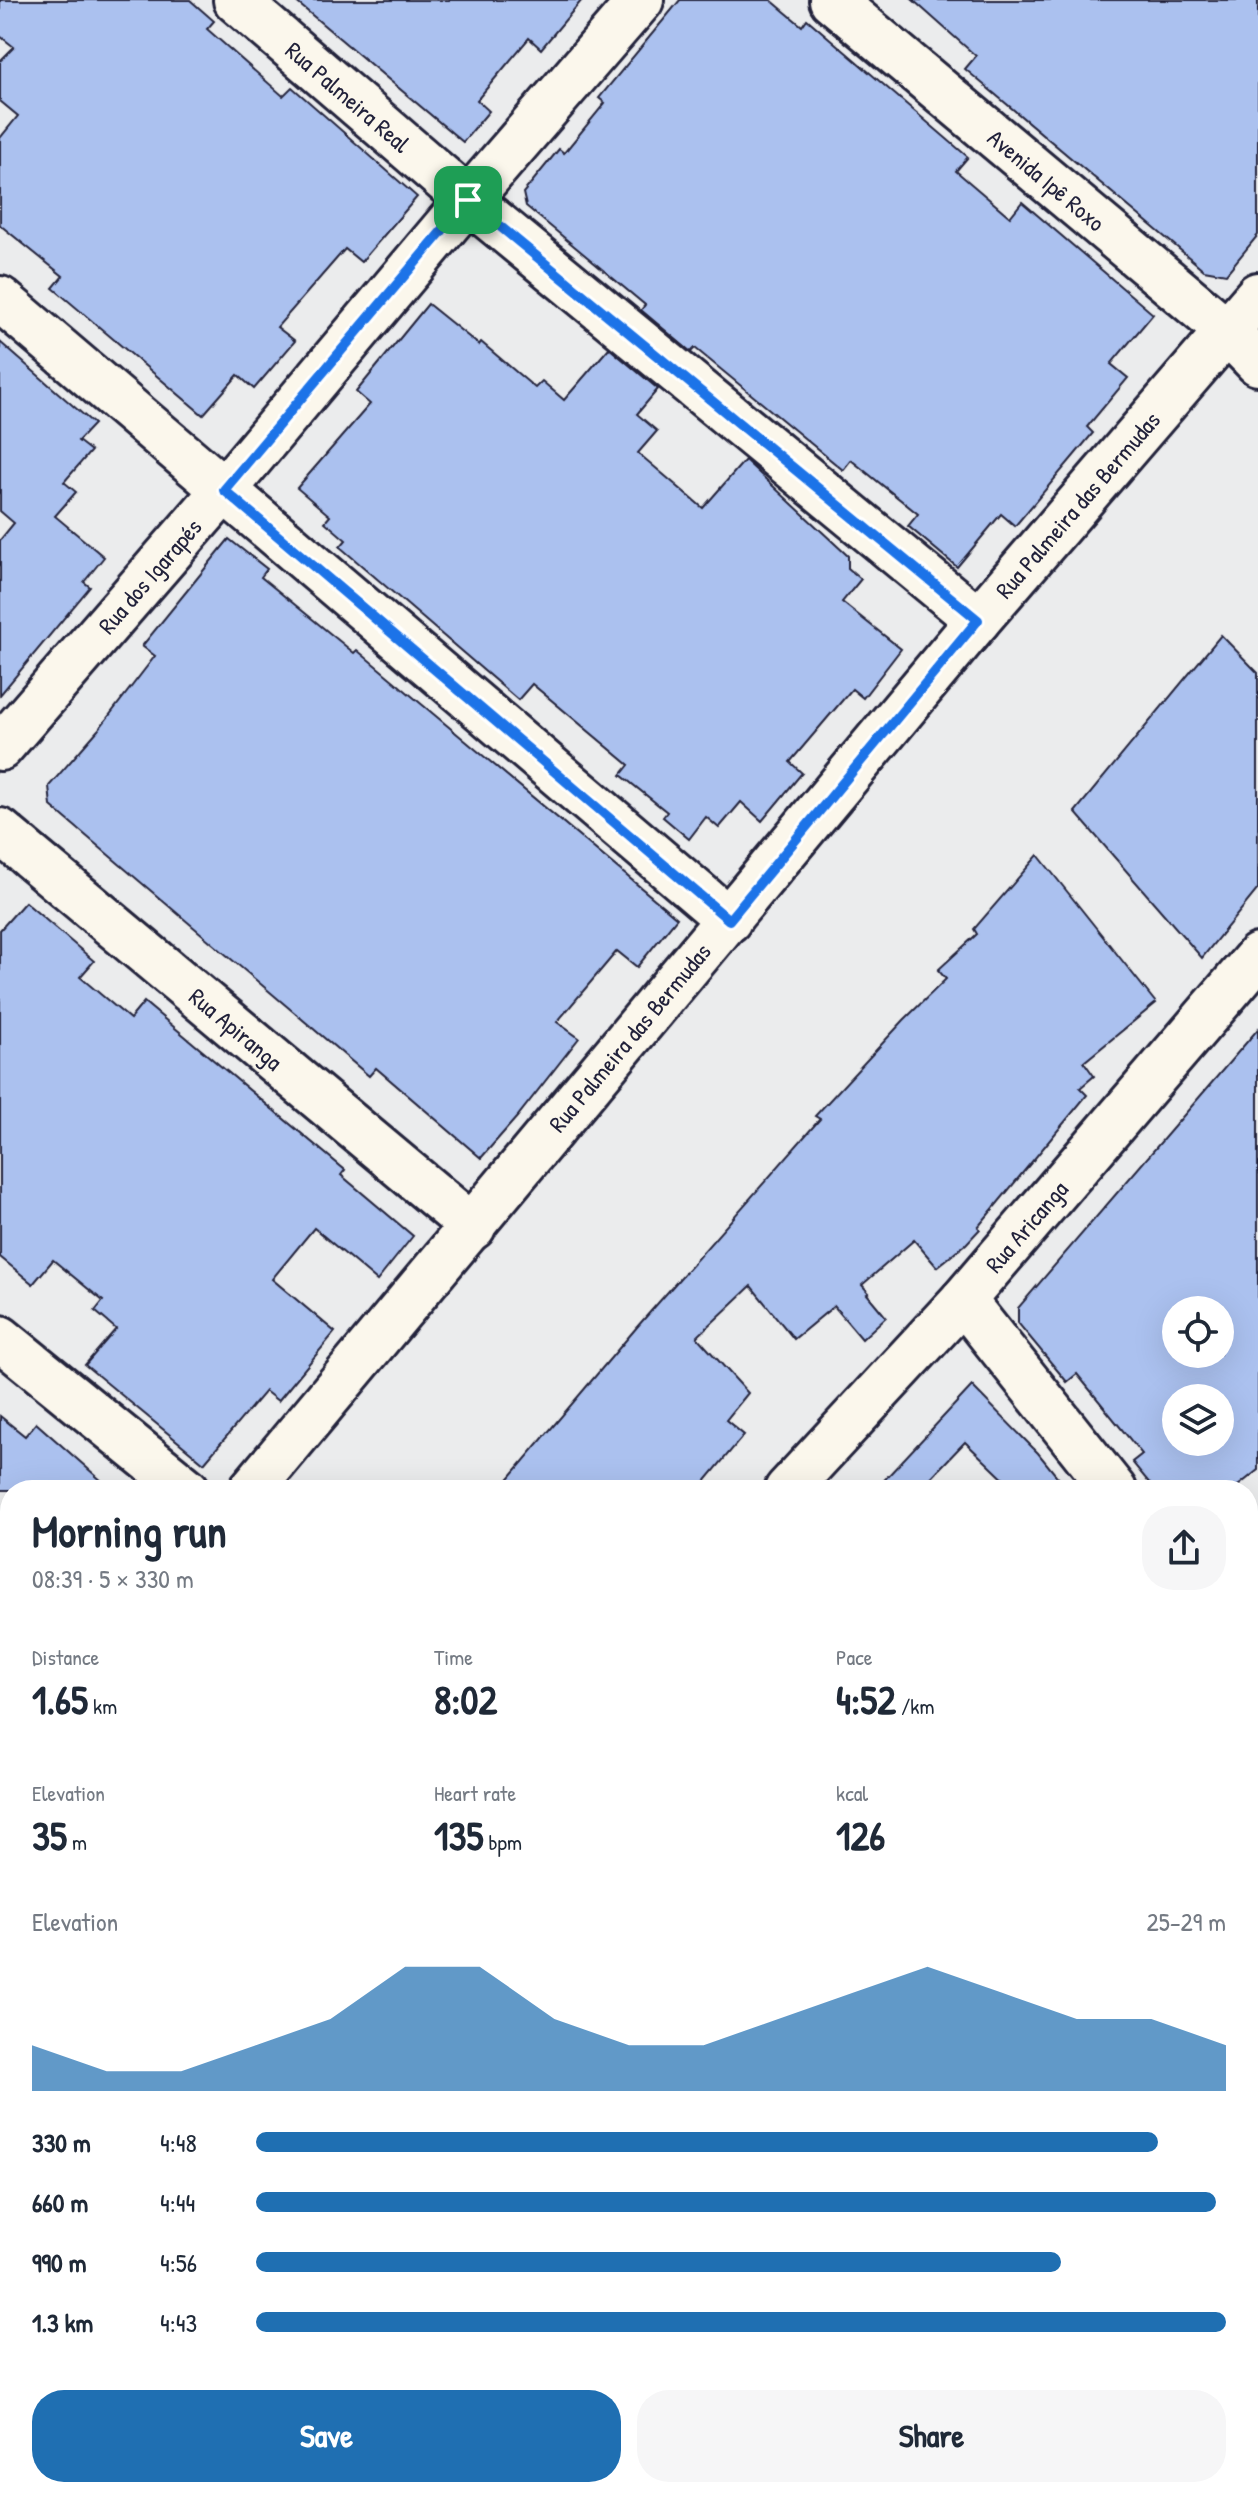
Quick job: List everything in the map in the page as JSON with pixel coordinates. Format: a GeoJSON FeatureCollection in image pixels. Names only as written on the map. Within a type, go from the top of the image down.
{"type":"FeatureCollection","features":[{"type":"Feature","properties":{"kind":"street","name":"Rua Palmeira Real"},"geometry":{"type":"LineString","coordinates":[[236,0],[468,200],[978,620]]}},
{"type":"Feature","properties":{"kind":"street","name":"Rua dos Igarapés"},"geometry":{"type":"LineString","coordinates":[[0,748],[641,0]]}},
{"type":"Feature","properties":{"kind":"street","name":"Avenida Ipê Roxo"},"geometry":{"type":"LineString","coordinates":[[832,0],[1227,331],[1258,363]]}},
{"type":"Feature","properties":{"kind":"street","name":"Rua Palmeira das Bermudas"},"geometry":{"type":"LineString","coordinates":[[259,1480],[978,620],[1258,295]]}},
{"type":"Feature","properties":{"kind":"street"},"geometry":{"type":"LineString","coordinates":[[0,299],[729,920]]}},
{"type":"Feature","properties":{"kind":"street","name":"Rua Apiranga"},"geometry":{"type":"LineString","coordinates":[[0,831],[473,1227]]}},
{"type":"Feature","properties":{"kind":"street","name":"Rua Aricanga"},"geometry":{"type":"LineString","coordinates":[[796,1480],[963,1300],[1258,956]]}},
{"type":"Feature","properties":{"kind":"street"},"geometry":{"type":"LineString","coordinates":[[963,1300],[1106,1480]]}},
{"type":"Feature","properties":{"kind":"street"},"geometry":{"type":"LineString","coordinates":[[0,1338],[175,1480]]}},
{"type":"Feature","properties":{"kind":"building"},"geometry":{"type":"Polygon","coordinates":[[[0,0],[190,0],[214,21],[207,29],[283,96],[292,87],[417,197],[361,262],[345,249],[277,327],[295,341],[254,389],[238,375],[203,415],[53,288],[63,276],[0,225],[0,138],[18,116],[0,101],[0,61],[14,47],[0,36],[0,0]]]}},
{"type":"Feature","properties":{"kind":"building"},"geometry":{"type":"Polygon","coordinates":[[[294,0],[582,0],[541,49],[529,38],[477,100],[489,111],[463,142],[294,0]]]}},
{"type":"Feature","properties":{"kind":"building"},"geometry":{"type":"Polygon","coordinates":[[[680,0],[771,0],[802,26],[807,19],[968,157],[956,171],[1010,217],[1022,202],[1153,314],[1111,364],[1128,378],[1087,427],[1093,433],[1015,526],[1001,514],[957,567],[908,526],[918,514],[851,460],[843,470],[695,348],[691,352],[641,310],[645,305],[526,206],[523,193],[559,149],[564,153],[605,103],[599,98],[680,0]]]}},
{"type":"Feature","properties":{"kind":"building"},"geometry":{"type":"Polygon","coordinates":[[[913,0],[1258,0],[1258,235],[1226,274],[1204,270],[965,69],[976,56],[913,0]]]}},
{"type":"Feature","properties":{"kind":"building"},"geometry":{"type":"Polygon","coordinates":[[[428,304],[479,345],[481,342],[535,388],[542,381],[564,400],[609,348],[658,389],[637,414],[657,431],[638,453],[703,508],[745,460],[848,556],[848,568],[861,579],[842,602],[901,649],[863,698],[852,689],[790,762],[802,773],[762,821],[741,802],[719,828],[706,817],[689,839],[663,817],[667,812],[621,775],[629,765],[532,684],[518,700],[340,547],[346,540],[325,522],[330,516],[297,488],[370,404],[356,392],[428,304]]]}},
{"type":"Feature","properties":{"kind":"building"},"geometry":{"type":"Polygon","coordinates":[[[0,342],[94,424],[78,441],[91,451],[64,482],[76,492],[55,516],[104,557],[84,582],[90,587],[0,695],[0,540],[14,523],[0,511],[0,342]]]}},
{"type":"Feature","properties":{"kind":"building"},"geometry":{"type":"Polygon","coordinates":[[[229,539],[267,569],[261,577],[354,653],[357,650],[677,918],[637,967],[617,951],[557,1022],[579,1038],[481,1158],[376,1068],[369,1076],[51,806],[49,786],[98,730],[155,656],[142,646],[229,539]]]}},
{"type":"Feature","properties":{"kind":"building"},"geometry":{"type":"Polygon","coordinates":[[[1221,635],[1258,673],[1258,889],[1202,958],[1075,812],[1221,635]]]}},
{"type":"Feature","properties":{"kind":"building"},"geometry":{"type":"Polygon","coordinates":[[[1038,855],[1156,1003],[1084,1062],[1094,1076],[1080,1088],[1087,1095],[978,1227],[980,1229],[937,1267],[914,1240],[862,1285],[886,1317],[862,1339],[834,1306],[794,1339],[751,1286],[697,1337],[748,1393],[726,1420],[744,1435],[706,1480],[507,1480],[820,1119],[815,1116],[946,979],[938,970],[977,934],[974,929],[1038,855]]]}},
{"type":"Feature","properties":{"kind":"building"},"geometry":{"type":"Polygon","coordinates":[[[25,902],[94,961],[80,977],[130,1019],[144,1002],[345,1170],[341,1175],[413,1236],[377,1281],[314,1228],[272,1279],[335,1332],[278,1401],[265,1391],[204,1463],[85,1365],[116,1329],[95,1311],[103,1301],[53,1260],[33,1284],[0,1257],[0,930],[25,902]]]}},
{"type":"Feature","properties":{"kind":"building"},"geometry":{"type":"Polygon","coordinates":[[[1258,1029],[1258,1470],[1246,1480],[1147,1480],[1132,1462],[1142,1454],[1077,1374],[1067,1382],[1018,1323],[1018,1308],[1258,1029]]]}},
{"type":"Feature","properties":{"kind":"building"},"geometry":{"type":"Polygon","coordinates":[[[972,1386],[1038,1453],[1060,1480],[1005,1480],[965,1442],[929,1480],[884,1480],[972,1386]]]}},
{"type":"Feature","properties":{"kind":"building"},"geometry":{"type":"Polygon","coordinates":[[[0,1416],[25,1436],[36,1423],[101,1480],[0,1480],[0,1416]]]}},
{"type":"Feature","properties":{"kind":"route"},"geometry":{"type":"LineString","coordinates":[[468,200],[978,620],[729,920],[224,490],[468,200]]}}]}
